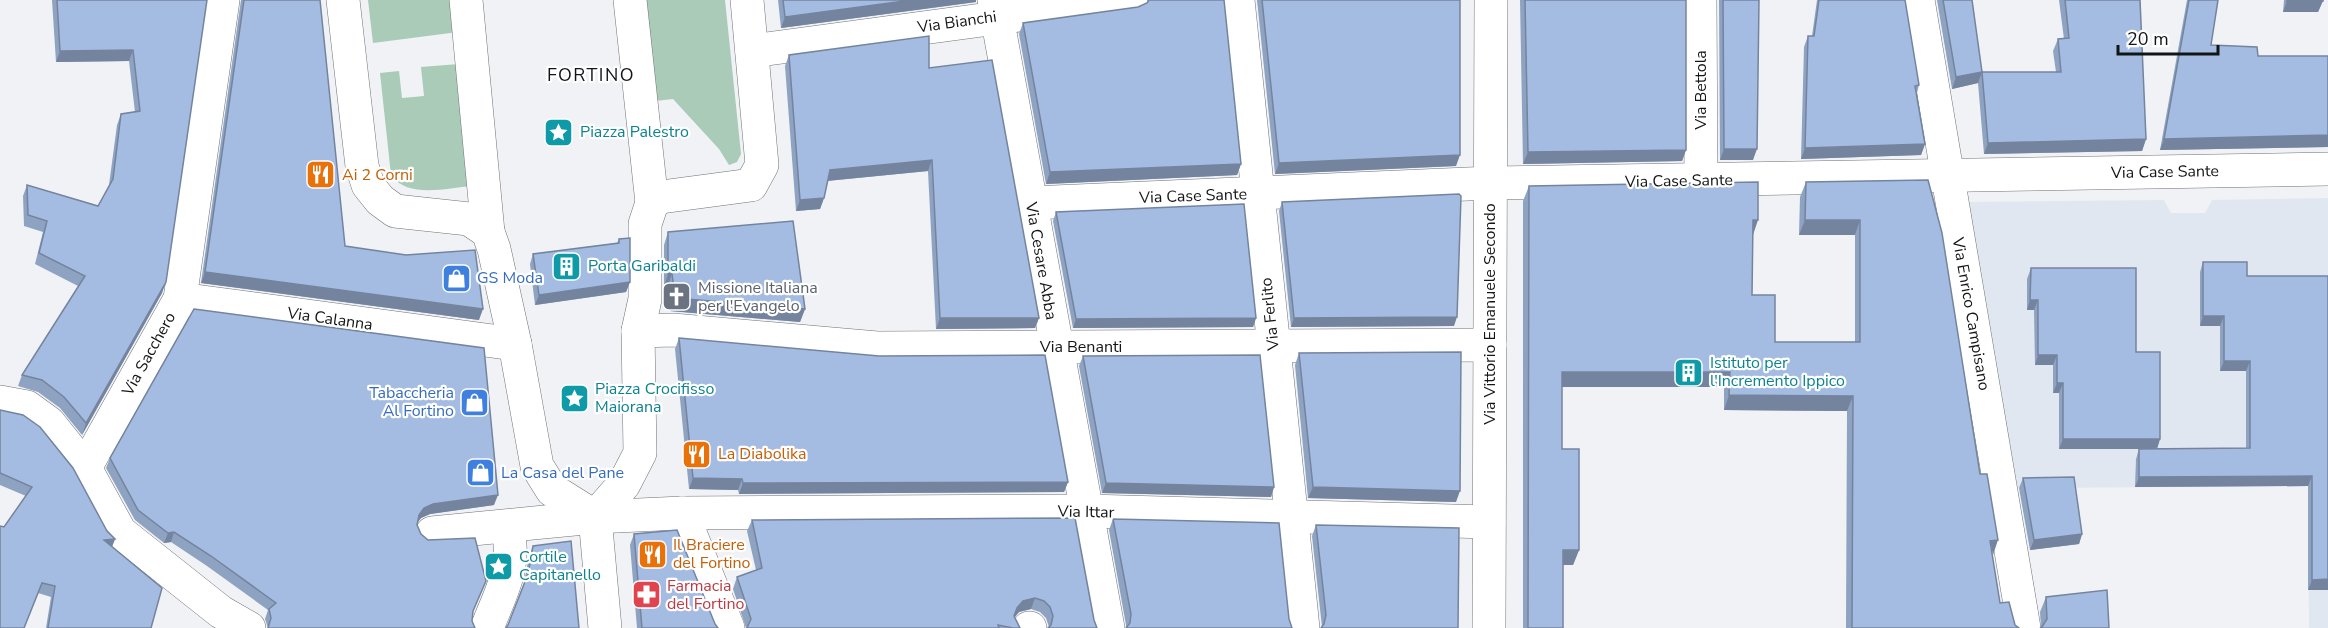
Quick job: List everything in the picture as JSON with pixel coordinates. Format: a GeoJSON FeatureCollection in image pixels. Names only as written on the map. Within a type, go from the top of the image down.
{"type":"FeatureCollection","features":[{"type":"Feature","properties":{"kind":"street","name":"Via Sacchero"},"geometry":{"type":"LineString","coordinates":[[85,468],[180,299],[223,0]]}},
{"type":"Feature","properties":{"kind":"street"},"geometry":{"type":"LineString","coordinates":[[343,0],[362,166],[368,185],[380,200],[395,212],[469,219],[488,232]]}},
{"type":"Feature","properties":{"kind":"street"},"geometry":{"type":"LineString","coordinates":[[466,0],[488,232],[494,249],[515,344],[537,466],[552,490],[596,533]]}},
{"type":"Feature","properties":{"kind":"street"},"geometry":{"type":"LineString","coordinates":[[605,628],[596,533],[640,453],[638,331],[645,299],[645,224],[652,203],[630,0]]}},
{"type":"Feature","properties":{"kind":"street"},"geometry":{"type":"LineString","coordinates":[[652,203],[661,197],[751,185],[762,165],[767,49],[747,0]]}},
{"type":"Feature","properties":{"kind":"street","name":"Via Bianchi"},"geometry":{"type":"LineString","coordinates":[[767,49],[996,8],[1131,0]]}},
{"type":"Feature","properties":{"kind":"street","name":"Via Ferlito"},"geometry":{"type":"LineString","coordinates":[[1238,0],[1303,628]]}},
{"type":"Feature","properties":{"kind":"street","name":"Via Vittorio Emanuele Secondo"},"geometry":{"type":"LineString","coordinates":[[1489,628],[1491,0]]}},
{"type":"Feature","properties":{"kind":"street","name":"Via Bettola"},"geometry":{"type":"LineString","coordinates":[[1700,0],[1701,180]]}},
{"type":"Feature","properties":{"kind":"street","name":"Via Enrico Campisano"},"geometry":{"type":"LineString","coordinates":[[1918,0],[2024,628]]}},
{"type":"Feature","properties":{"kind":"street","name":"Via Cesare Abba"},"geometry":{"type":"LineString","coordinates":[[996,8],[1108,628]]}},
{"type":"Feature","properties":{"kind":"street","name":"Via Case Sante"},"geometry":{"type":"LineString","coordinates":[[1030,203],[1491,183],[2328,169]]}},
{"type":"Feature","properties":{"kind":"street","name":"Via Calanna"},"geometry":{"type":"LineString","coordinates":[[180,299],[515,344]]}},
{"type":"Feature","properties":{"kind":"street","name":"Via Benanti"},"geometry":{"type":"LineString","coordinates":[[638,331],[673,330],[877,348],[1490,345]]}},
{"type":"Feature","properties":{"kind":"street"},"geometry":{"type":"LineString","coordinates":[[0,402],[27,407],[49,423],[85,468],[120,532],[212,620],[249,628]]}},
{"type":"Feature","properties":{"kind":"street","name":"Via Ittar"},"geometry":{"type":"LineString","coordinates":[[432,533],[508,527],[596,533],[682,513],[1087,512],[1489,522]]}},
{"type":"Feature","properties":{"kind":"street"},"geometry":{"type":"LineString","coordinates":[[682,513],[728,628]]}},
{"type":"Feature","properties":{"kind":"street"},"geometry":{"type":"LineString","coordinates":[[487,628],[510,569],[512,550],[508,527]]}},
{"type":"Feature","properties":{"kind":"shaded area"},"geometry":{"type":"Polygon","coordinates":[[[2328,198],[2328,628],[2309,628],[2308,486],[2014,488],[1964,207],[1969,202],[2164,200],[2171,213],[2205,213],[2212,200],[2328,198]]]}},
{"type":"Feature","properties":{"kind":"green space"},"geometry":{"type":"Polygon","coordinates":[[[368,0],[455,0],[458,32],[373,43],[368,0]]]}},
{"type":"Feature","properties":{"kind":"green space"},"geometry":{"type":"Polygon","coordinates":[[[644,0],[725,0],[741,154],[737,162],[729,165],[719,149],[673,99],[655,101],[644,0]]]}},
{"type":"Feature","properties":{"kind":"green space"},"geometry":{"type":"Polygon","coordinates":[[[459,64],[472,186],[439,190],[417,190],[407,187],[391,175],[380,73],[399,71],[402,98],[424,96],[421,67],[459,64]]]}},
{"type":"Feature","properties":{"kind":"building"},"geometry":{"type":"Polygon","coordinates":[[[57,0],[207,0],[166,282],[86,423],[64,397],[42,380],[22,375],[85,276],[39,253],[47,221],[28,215],[27,185],[98,206],[113,179],[121,114],[140,111],[133,50],[60,51],[57,0]]]}},
{"type":"Feature","properties":{"kind":"building"},"geometry":{"type":"Polygon","coordinates":[[[244,0],[320,0],[345,246],[406,255],[475,250],[483,309],[205,272],[244,0]]]}},
{"type":"Feature","properties":{"kind":"building"},"geometry":{"type":"Polygon","coordinates":[[[783,0],[912,0],[785,17],[783,0]]]}},
{"type":"Feature","properties":{"kind":"building"},"geometry":{"type":"Polygon","coordinates":[[[1149,0],[1224,0],[1241,164],[1050,172],[1023,23],[1138,7],[1149,0]]]}},
{"type":"Feature","properties":{"kind":"building"},"geometry":{"type":"Polygon","coordinates":[[[1262,0],[1460,0],[1460,155],[1279,163],[1262,0]]]}},
{"type":"Feature","properties":{"kind":"building"},"geometry":{"type":"Polygon","coordinates":[[[1525,0],[1686,0],[1686,150],[1528,152],[1525,0]]]}},
{"type":"Feature","properties":{"kind":"building"},"geometry":{"type":"Polygon","coordinates":[[[1723,0],[1759,0],[1757,149],[1724,149],[1723,0]]]}},
{"type":"Feature","properties":{"kind":"building"},"geometry":{"type":"Polygon","coordinates":[[[1819,0],[1905,0],[1919,85],[1915,86],[1925,144],[1805,148],[1808,36],[1814,36],[1819,0]]]}},
{"type":"Feature","properties":{"kind":"building"},"geometry":{"type":"Polygon","coordinates":[[[1943,0],[1972,0],[1982,72],[1956,77],[1943,0]]]}},
{"type":"Feature","properties":{"kind":"building"},"geometry":{"type":"Polygon","coordinates":[[[2065,0],[2140,0],[2146,139],[1988,143],[1982,72],[2061,72],[2058,39],[2069,38],[2065,0]]]}},
{"type":"Feature","properties":{"kind":"building"},"geometry":{"type":"Polygon","coordinates":[[[2189,0],[2218,0],[2211,45],[2257,47],[2258,56],[2328,56],[2328,135],[2164,139],[2189,0]]]}},
{"type":"Feature","properties":{"kind":"building"},"geometry":{"type":"Polygon","coordinates":[[[2323,0],[2323,1],[2287,1],[2323,0]]]}},
{"type":"Feature","properties":{"kind":"building"},"geometry":{"type":"Polygon","coordinates":[[[929,36],[929,68],[992,60],[1039,318],[940,318],[932,160],[830,170],[824,198],[800,200],[789,55],[929,36]]]}},
{"type":"Feature","properties":{"kind":"building"},"geometry":{"type":"Polygon","coordinates":[[[1928,180],[1942,233],[1980,474],[1987,474],[1998,540],[1990,541],[2000,603],[2009,602],[2015,625],[2019,628],[1852,628],[1853,396],[1729,395],[1730,372],[1562,372],[1562,449],[1579,449],[1579,550],[1563,550],[1563,628],[1528,628],[1529,186],[1758,182],[1758,220],[1753,220],[1752,295],[1775,295],[1775,342],[1860,342],[1860,220],[1805,220],[1806,182],[1928,180]]]}},
{"type":"Feature","properties":{"kind":"building"},"geometry":{"type":"Polygon","coordinates":[[[1459,194],[1461,196],[1457,317],[1294,318],[1282,202],[1459,194]]]}},
{"type":"Feature","properties":{"kind":"building"},"geometry":{"type":"Polygon","coordinates":[[[1244,204],[1256,318],[1076,319],[1056,212],[1244,204]]]}},
{"type":"Feature","properties":{"kind":"building"},"geometry":{"type":"Polygon","coordinates":[[[793,221],[805,309],[675,298],[672,273],[668,274],[668,232],[793,221]]]}},
{"type":"Feature","properties":{"kind":"building","name":"Porta Garibaldi"},"geometry":{"type":"Polygon","coordinates":[[[630,238],[630,282],[539,295],[533,254],[619,243],[619,239],[630,238]]]}},
{"type":"Feature","properties":{"kind":"building"},"geometry":{"type":"Polygon","coordinates":[[[2203,262],[2247,262],[2247,276],[2328,276],[2328,579],[2312,580],[2312,476],[2139,477],[2139,449],[2250,448],[2250,361],[2224,361],[2224,316],[2203,316],[2203,262]]]}},
{"type":"Feature","properties":{"kind":"building"},"geometry":{"type":"Polygon","coordinates":[[[2031,268],[2136,268],[2136,352],[2160,352],[2160,439],[2063,439],[2063,383],[2057,383],[2057,355],[2038,355],[2038,300],[2030,300],[2031,268]]]}},
{"type":"Feature","properties":{"kind":"building"},"geometry":{"type":"Polygon","coordinates":[[[194,309],[484,348],[498,495],[433,504],[424,508],[419,515],[417,525],[421,534],[428,540],[475,538],[486,581],[473,611],[472,621],[475,628],[268,628],[271,618],[269,609],[276,603],[211,556],[174,532],[168,533],[138,510],[110,458],[194,309]]]}},
{"type":"Feature","properties":{"kind":"building"},"geometry":{"type":"Polygon","coordinates":[[[679,338],[879,356],[1045,355],[1068,482],[743,483],[742,479],[693,478],[679,338]]]}},
{"type":"Feature","properties":{"kind":"building"},"geometry":{"type":"Polygon","coordinates":[[[1461,352],[1460,491],[1313,487],[1299,353],[1461,352]]]}},
{"type":"Feature","properties":{"kind":"building"},"geometry":{"type":"Polygon","coordinates":[[[1260,355],[1274,487],[1106,483],[1083,356],[1260,355]]]}},
{"type":"Feature","properties":{"kind":"building"},"geometry":{"type":"Polygon","coordinates":[[[0,410],[23,415],[40,427],[73,468],[107,531],[115,539],[104,540],[162,588],[151,628],[48,628],[55,586],[42,583],[24,628],[0,628],[0,526],[4,527],[32,487],[0,473],[0,410]]]}},
{"type":"Feature","properties":{"kind":"building"},"geometry":{"type":"Polygon","coordinates":[[[2074,477],[2082,534],[2034,540],[2023,478],[2074,477]]]}},
{"type":"Feature","properties":{"kind":"building"},"geometry":{"type":"Polygon","coordinates":[[[1075,518],[1097,628],[1048,628],[1053,616],[1050,607],[1044,601],[1035,598],[1023,601],[1017,608],[1014,616],[1020,628],[998,625],[999,628],[747,628],[751,619],[737,577],[762,568],[752,520],[1075,518]]]}},
{"type":"Feature","properties":{"kind":"building"},"geometry":{"type":"Polygon","coordinates":[[[1113,519],[1279,523],[1289,619],[1292,628],[1126,628],[1130,623],[1131,614],[1113,519]]]}},
{"type":"Feature","properties":{"kind":"building"},"geometry":{"type":"Polygon","coordinates":[[[1316,525],[1459,528],[1458,628],[1321,628],[1326,615],[1316,525]]]}},
{"type":"Feature","properties":{"kind":"building"},"geometry":{"type":"Polygon","coordinates":[[[677,530],[718,628],[642,628],[634,534],[677,530]]]}},
{"type":"Feature","properties":{"kind":"building"},"geometry":{"type":"Polygon","coordinates":[[[571,541],[579,628],[506,628],[528,574],[533,546],[571,541]]]}},
{"type":"Feature","properties":{"kind":"building"},"geometry":{"type":"Polygon","coordinates":[[[2107,590],[2109,628],[2040,628],[2047,619],[2046,597],[2107,590]]]}},
{"type":"Feature","properties":{"kind":"place","name":"Piazza Palestro"},"geometry":{"type":"Point","coordinates":[559,132]}},
{"type":"Feature","properties":{"kind":"place","name":"Ai 2 Corni"},"geometry":{"type":"Point","coordinates":[321,175]}},
{"type":"Feature","properties":{"kind":"place","name":"Porta Garibaldi"},"geometry":{"type":"Point","coordinates":[567,266]}},
{"type":"Feature","properties":{"kind":"place","name":"GS Moda"},"geometry":{"type":"Point","coordinates":[456,278]}},
{"type":"Feature","properties":{"kind":"place","name":"Missione Italiana per l'Evangelo"},"geometry":{"type":"Point","coordinates":[677,297]}},
{"type":"Feature","properties":{"kind":"place","name":"Istituto per l'Incremento Ippico"},"geometry":{"type":"Point","coordinates":[1689,372]}},
{"type":"Feature","properties":{"kind":"place","name":"Piazza Crocifisso Maiorana"},"geometry":{"type":"Point","coordinates":[574,398]}},
{"type":"Feature","properties":{"kind":"place","name":"Tabaccheria Al Fortino"},"geometry":{"type":"Point","coordinates":[475,402]}},
{"type":"Feature","properties":{"kind":"place","name":"La Diabolika"},"geometry":{"type":"Point","coordinates":[697,454]}},
{"type":"Feature","properties":{"kind":"place","name":"La Casa del Pane"},"geometry":{"type":"Point","coordinates":[480,473]}},
{"type":"Feature","properties":{"kind":"place","name":"Il Braciere del Fortino"},"geometry":{"type":"Point","coordinates":[652,554]}},
{"type":"Feature","properties":{"kind":"place","name":"Cortile Capitanello"},"geometry":{"type":"Point","coordinates":[498,566]}},
{"type":"Feature","properties":{"kind":"place","name":"Farmacia del Fortino"},"geometry":{"type":"Point","coordinates":[646,595]}},
{"type":"Feature","properties":{"kind":"district","name":"FORTINO"},"geometry":{"type":"Point","coordinates":[591,75]}}]}
